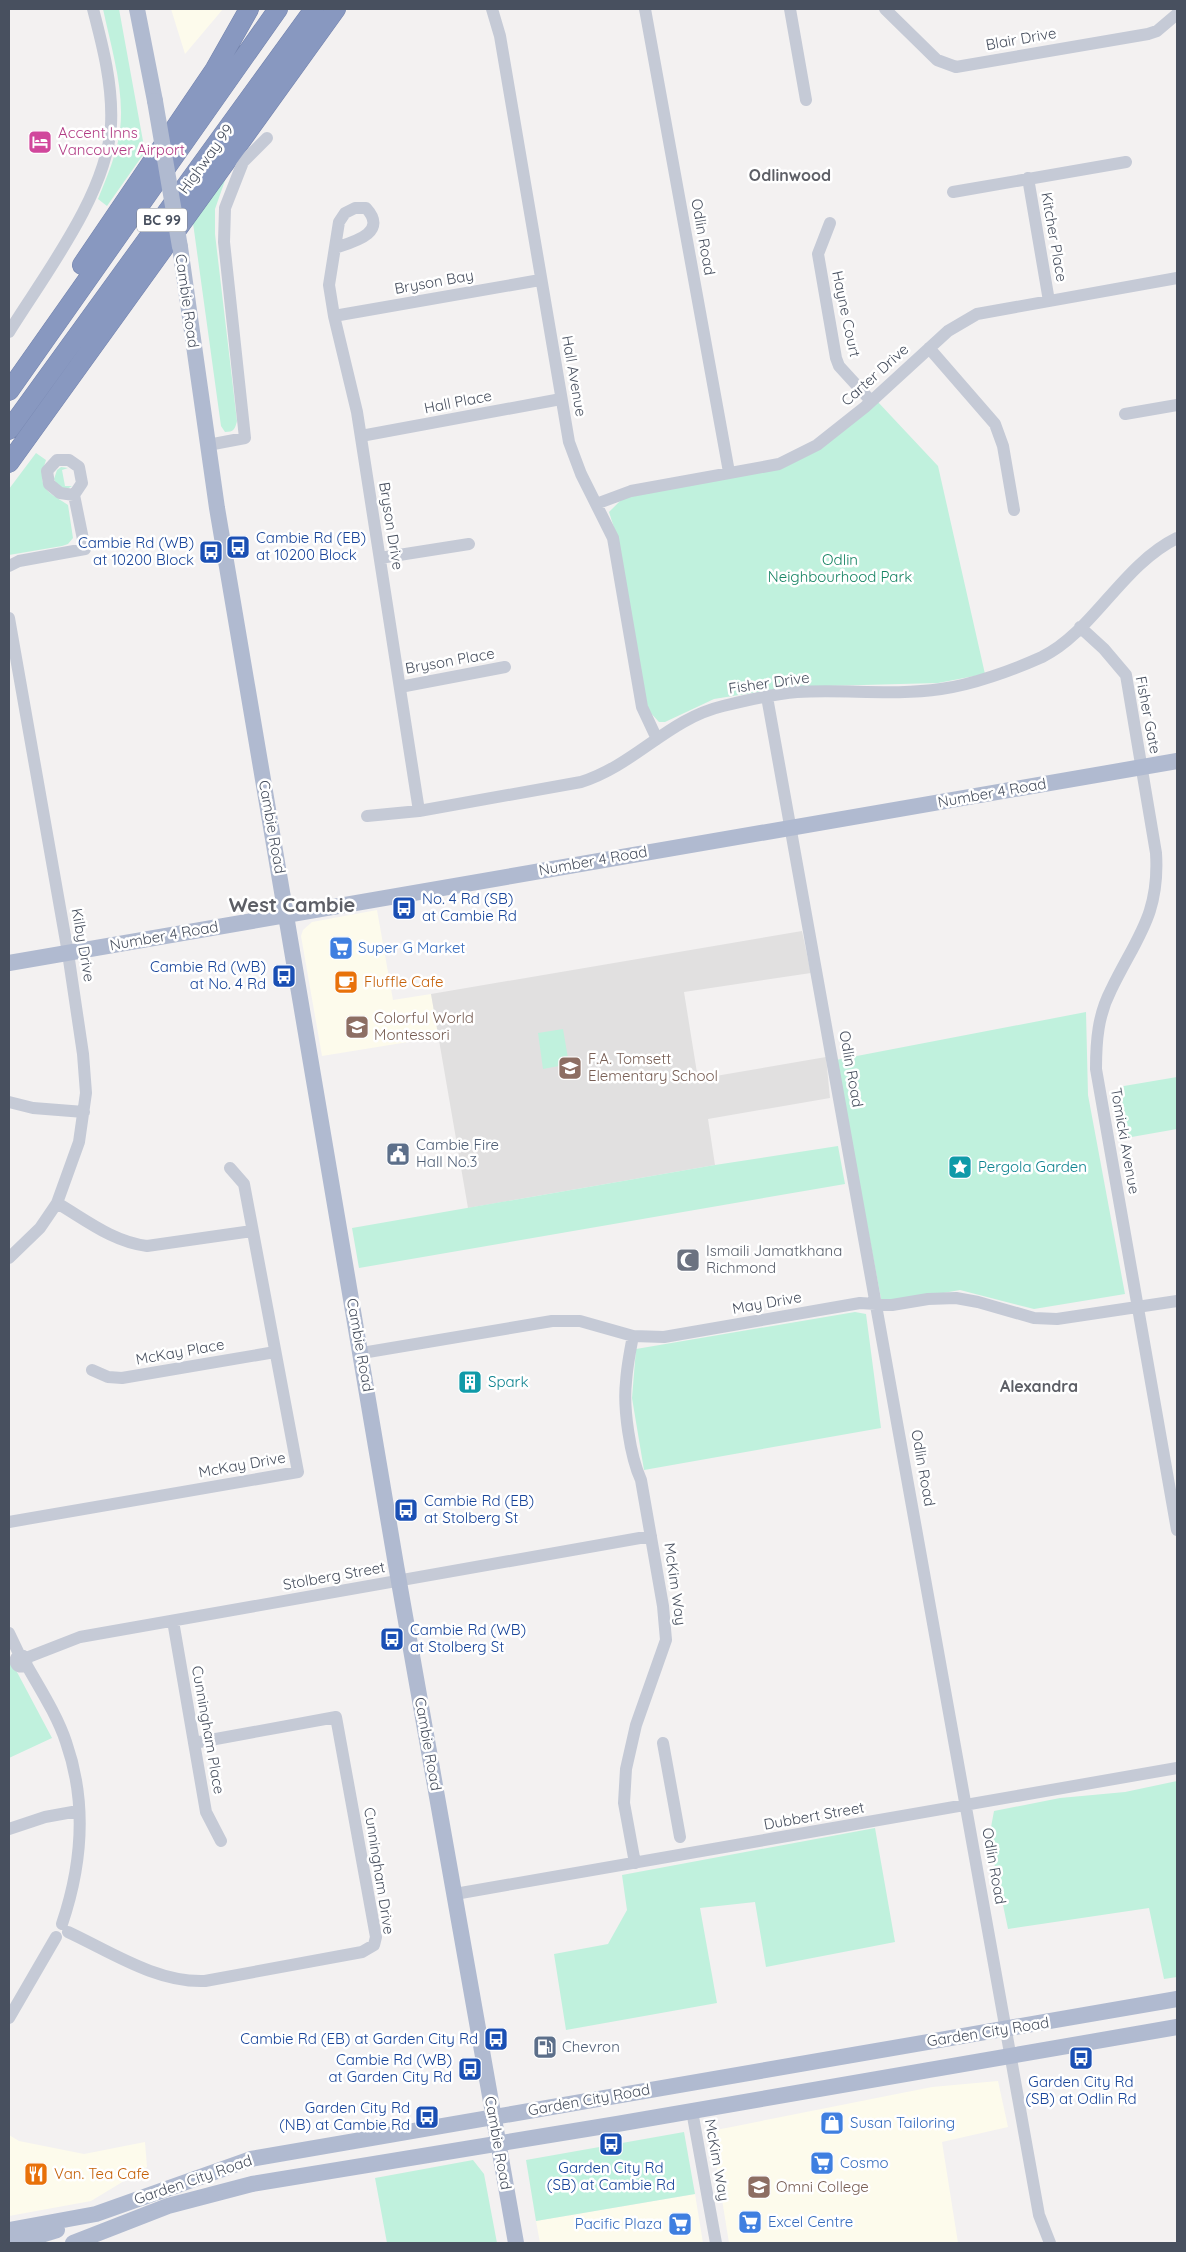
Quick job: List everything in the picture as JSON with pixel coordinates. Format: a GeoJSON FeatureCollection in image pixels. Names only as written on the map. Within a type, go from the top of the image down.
{"type":"FeatureCollection","features":[{"type":"Feature","properties":{"kind":"highway"},"geometry":{"type":"LineString","coordinates":[[9,374],[204,85],[249,9]]}},
{"type":"Feature","properties":{"kind":"highway","name":"Highway 99"},"geometry":{"type":"LineString","coordinates":[[9,390],[278,9]]}},
{"type":"Feature","properties":{"kind":"highway","name":"Highway 99"},"geometry":{"type":"LineString","coordinates":[[9,430],[314,9]]}},
{"type":"Feature","properties":{"kind":"highway"},"geometry":{"type":"LineString","coordinates":[[9,463],[336,9]]}},
{"type":"Feature","properties":{"kind":"main road","name":"Cambie Road"},"geometry":{"type":"LineString","coordinates":[[137,9],[180,247],[208,446],[399,1580],[516,2243]]}},
{"type":"Feature","properties":{"kind":"main road","name":"Number 4 Road"},"geometry":{"type":"LineString","coordinates":[[9,963],[1177,761]]}},
{"type":"Feature","properties":{"kind":"main road","name":"Garden City Road"},"geometry":{"type":"LineString","coordinates":[[9,2230],[96,2214],[250,2159],[1177,1999]]}},
{"type":"Feature","properties":{"kind":"main road","name":"Garden City Road"},"geometry":{"type":"LineString","coordinates":[[73,2243],[168,2206],[252,2184],[692,2111],[1177,2027]]}},
{"type":"Feature","properties":{"kind":"main road"},"geometry":{"type":"LineString","coordinates":[[15,2243],[47,2234],[96,2214]]}},
{"type":"Feature","properties":{"kind":"street"},"geometry":{"type":"LineString","coordinates":[[9,332],[80,217],[103,164],[108,146],[111,104],[109,80],[93,9]]}},
{"type":"Feature","properties":{"kind":"street","name":"Hall Avenue"},"geometry":{"type":"LineString","coordinates":[[492,9],[500,36],[569,442],[581,474],[613,538],[642,707],[657,739]]}},
{"type":"Feature","properties":{"kind":"street","name":"Odlin Road"},"geometry":{"type":"LineString","coordinates":[[644,9],[729,472]]}},
{"type":"Feature","properties":{"kind":"street"},"geometry":{"type":"LineString","coordinates":[[790,9],[806,100]]}},
{"type":"Feature","properties":{"kind":"street","name":"Blair Drive"},"geometry":{"type":"LineString","coordinates":[[885,9],[937,60],[956,67],[1148,34],[1157,30],[1177,14]]}},
{"type":"Feature","properties":{"kind":"street"},"geometry":{"type":"LineString","coordinates":[[208,446],[245,438],[224,242],[225,208],[243,162],[267,138]]}},
{"type":"Feature","properties":{"kind":"street","name":"Kitcher Place"},"geometry":{"type":"LineString","coordinates":[[953,192],[1126,162]]}},
{"type":"Feature","properties":{"kind":"street","name":"Kitcher Place"},"geometry":{"type":"LineString","coordinates":[[1028,178],[1049,301]]}},
{"type":"Feature","properties":{"kind":"street","name":"Hayne Court"},"geometry":{"type":"LineString","coordinates":[[830,223],[818,254],[836,358],[839,366],[871,401]]}},
{"type":"Feature","properties":{"kind":"street","name":"Bryson Drive"},"geometry":{"type":"LineString","coordinates":[[335,248],[330,285],[334,316],[357,412],[419,811]]}},
{"type":"Feature","properties":{"kind":"street","name":"Carter Drive"},"geometry":{"type":"LineString","coordinates":[[596,504],[630,491],[779,464],[810,449],[871,401],[948,331],[977,314],[1177,278]]}},
{"type":"Feature","properties":{"kind":"street","name":"Bryson Bay"},"geometry":{"type":"LineString","coordinates":[[334,316],[540,280]]}},
{"type":"Feature","properties":{"kind":"street"},"geometry":{"type":"LineString","coordinates":[[929,348],[995,424],[1003,446],[1014,510]]}},
{"type":"Feature","properties":{"kind":"street","name":"Hall Place"},"geometry":{"type":"LineString","coordinates":[[361,436],[561,399]]}},
{"type":"Feature","properties":{"kind":"street"},"geometry":{"type":"LineString","coordinates":[[1125,414],[1177,405]]}},
{"type":"Feature","properties":{"kind":"street"},"geometry":{"type":"LineString","coordinates":[[9,566],[19,561],[85,549],[74,495]]}},
{"type":"Feature","properties":{"kind":"street","name":"Fisher Drive"},"geometry":{"type":"LineString","coordinates":[[367,816],[419,811],[581,782],[600,776],[624,764],[657,739],[711,709],[798,692],[918,692],[955,687],[1052,652],[1080,626],[1141,562],[1156,550],[1177,538]]}},
{"type":"Feature","properties":{"kind":"street"},"geometry":{"type":"LineString","coordinates":[[380,558],[469,544]]}},
{"type":"Feature","properties":{"kind":"street","name":"Kilby Drive"},"geometry":{"type":"LineString","coordinates":[[9,618],[68,952],[85,1070],[84,1112],[75,1156],[57,1202],[40,1228],[9,1258]]}},
{"type":"Feature","properties":{"kind":"street","name":"Fisher Gate"},"geometry":{"type":"LineString","coordinates":[[1080,626],[1104,648],[1126,675],[1142,767]]}},
{"type":"Feature","properties":{"kind":"street","name":"Bryson Place"},"geometry":{"type":"LineString","coordinates":[[400,687],[506,667]]}},
{"type":"Feature","properties":{"kind":"street","name":"Odlin Road"},"geometry":{"type":"LineString","coordinates":[[767,697],[792,827],[1039,2215],[1050,2243]]}},
{"type":"Feature","properties":{"kind":"street","name":"Tomicki Avenue"},"geometry":{"type":"LineString","coordinates":[[1142,767],[1156,853],[1158,876],[1156,894],[1141,937],[1110,990],[1096,1039],[1096,1069],[1177,1530]]}},
{"type":"Feature","properties":{"kind":"street"},"geometry":{"type":"LineString","coordinates":[[9,1102],[32,1108],[84,1112]]}},
{"type":"Feature","properties":{"kind":"street","name":"McKay Drive"},"geometry":{"type":"LineString","coordinates":[[9,1522],[298,1472],[244,1184],[230,1168]]}},
{"type":"Feature","properties":{"kind":"street"},"geometry":{"type":"LineString","coordinates":[[57,1202],[99,1229],[132,1244],[147,1246],[252,1231]]}},
{"type":"Feature","properties":{"kind":"street","name":"May Drive"},"geometry":{"type":"LineString","coordinates":[[362,1353],[552,1321],[580,1321],[633,1336],[664,1337],[860,1304],[877,1305],[956,1298],[978,1302],[1034,1318],[1057,1319],[1177,1301]]}},
{"type":"Feature","properties":{"kind":"street","name":"McKim Way"},"geometry":{"type":"LineString","coordinates":[[633,1336],[626,1382],[626,1407],[651,1536],[663,1606],[666,1640],[636,1725],[626,1769],[624,1803],[635,1863]]}},
{"type":"Feature","properties":{"kind":"street","name":"McKay Place"},"geometry":{"type":"LineString","coordinates":[[92,1370],[108,1377],[122,1378],[275,1352]]}},
{"type":"Feature","properties":{"kind":"street","name":"Stolberg Street"},"geometry":{"type":"LineString","coordinates":[[24,1659],[80,1637],[651,1536]]}},
{"type":"Feature","properties":{"kind":"street","name":"Cunningham Place"},"geometry":{"type":"LineString","coordinates":[[173,1621],[206,1812],[221,1841]]}},
{"type":"Feature","properties":{"kind":"street"},"geometry":{"type":"LineString","coordinates":[[9,1633],[66,1741],[74,1771],[78,1811],[77,1870],[62,1931],[9,2018]]}},
{"type":"Feature","properties":{"kind":"street","name":"Cunningham Drive"},"geometry":{"type":"LineString","coordinates":[[62,1931],[166,1977],[189,1982],[205,1981],[362,1952],[374,1945],[376,1936],[336,1717],[194,1743]]}},
{"type":"Feature","properties":{"kind":"street"},"geometry":{"type":"LineString","coordinates":[[663,1743],[680,1838]]}},
{"type":"Feature","properties":{"kind":"street","name":"Dubbert Street"},"geometry":{"type":"LineString","coordinates":[[455,1894],[1177,1768]]}},
{"type":"Feature","properties":{"kind":"street"},"geometry":{"type":"LineString","coordinates":[[9,1829],[45,1816],[78,1811]]}},
{"type":"Feature","properties":{"kind":"street","name":"McKim Way"},"geometry":{"type":"LineString","coordinates":[[692,2111],[716,2243]]}},
{"type":"Feature","properties":{"kind":"shaded area"},"geometry":{"type":"Polygon","coordinates":[[[171,9],[223,9],[185,54],[171,9]]]}},
{"type":"Feature","properties":{"kind":"shaded area"},"geometry":{"type":"Polygon","coordinates":[[[377,910],[393,1000],[431,994],[439,1037],[322,1056],[301,936],[303,930],[312,922],[377,910]]]}},
{"type":"Feature","properties":{"kind":"shaded area","name":"F.A. Tomsett Elementary School"},"geometry":{"type":"Polygon","coordinates":[[[802,931],[811,973],[684,992],[698,1079],[826,1057],[830,1098],[708,1119],[715,1165],[468,1208],[431,994],[802,931]]]}},
{"type":"Feature","properties":{"kind":"shaded area"},"geometry":{"type":"Polygon","coordinates":[[[998,2081],[1008,2127],[942,2142],[958,2243],[729,2243],[711,2131],[932,2087],[998,2081]]]}},
{"type":"Feature","properties":{"kind":"shaded area"},"geometry":{"type":"Polygon","coordinates":[[[9,2135],[19,2141],[84,2154],[145,2142],[147,2167],[91,2201],[9,2216],[9,2135]]]}},
{"type":"Feature","properties":{"kind":"shaded area"},"geometry":{"type":"Polygon","coordinates":[[[695,2194],[703,2243],[540,2243],[536,2221],[695,2194]]]}},
{"type":"Feature","properties":{"kind":"green space"},"geometry":{"type":"Polygon","coordinates":[[[103,9],[119,9],[145,152],[107,206],[98,199],[117,148],[121,100],[103,9]]]}},
{"type":"Feature","properties":{"kind":"green space"},"geometry":{"type":"Polygon","coordinates":[[[228,172],[215,209],[215,234],[237,421],[234,429],[225,432],[221,426],[193,223],[228,172]]]}},
{"type":"Feature","properties":{"kind":"green space","name":"Odlin Neighbourhood Park"},"geometry":{"type":"Polygon","coordinates":[[[877,401],[938,466],[985,674],[938,683],[789,687],[714,699],[665,722],[659,722],[647,709],[617,537],[609,512],[623,498],[779,468],[877,401]]]}},
{"type":"Feature","properties":{"kind":"green space"},"geometry":{"type":"Polygon","coordinates":[[[36,453],[46,460],[42,477],[45,488],[68,505],[73,538],[68,544],[62,546],[9,555],[9,489],[36,453]]]}},
{"type":"Feature","properties":{"kind":"green space"},"geometry":{"type":"Polygon","coordinates":[[[61,467],[68,468],[62,470],[65,486],[72,486],[67,489],[58,487],[54,479],[57,470],[61,467]]]}},
{"type":"Feature","properties":{"kind":"green space"},"geometry":{"type":"Polygon","coordinates":[[[1086,1012],[1088,1095],[1125,1294],[1034,1309],[960,1290],[882,1304],[836,1060],[1086,1012]]]}},
{"type":"Feature","properties":{"kind":"green space"},"geometry":{"type":"Polygon","coordinates":[[[563,1029],[569,1064],[543,1069],[538,1033],[563,1029]]]}},
{"type":"Feature","properties":{"kind":"green space"},"geometry":{"type":"Polygon","coordinates":[[[1177,1077],[1177,1129],[1126,1138],[1118,1087],[1177,1077]]]}},
{"type":"Feature","properties":{"kind":"green space"},"geometry":{"type":"Polygon","coordinates":[[[838,1146],[845,1184],[359,1268],[352,1228],[715,1165],[838,1146]]]}},
{"type":"Feature","properties":{"kind":"green space"},"geometry":{"type":"Polygon","coordinates":[[[855,1312],[866,1314],[881,1428],[644,1470],[632,1398],[636,1349],[855,1312]]]}},
{"type":"Feature","properties":{"kind":"green space"},"geometry":{"type":"Polygon","coordinates":[[[9,1657],[52,1738],[9,1758],[9,1657]]]}},
{"type":"Feature","properties":{"kind":"green space"},"geometry":{"type":"Polygon","coordinates":[[[1177,1781],[1177,1977],[1164,1979],[1149,1908],[1008,1929],[989,1838],[994,1811],[1060,1798],[1125,1792],[1177,1781]]]}},
{"type":"Feature","properties":{"kind":"green space"},"geometry":{"type":"Polygon","coordinates":[[[875,1828],[895,1942],[766,1967],[755,1902],[700,1908],[717,2003],[566,2030],[554,1954],[608,1944],[627,1910],[622,1875],[875,1828]]]}},
{"type":"Feature","properties":{"kind":"green space"},"geometry":{"type":"Polygon","coordinates":[[[684,2132],[695,2194],[536,2221],[526,2160],[684,2132]]]}},
{"type":"Feature","properties":{"kind":"green space"},"geometry":{"type":"Polygon","coordinates":[[[473,2160],[484,2174],[497,2243],[387,2243],[375,2178],[473,2160]]]}},
{"type":"Feature","properties":{"kind":"place","name":"Accent Inns Vancouver Airport"},"geometry":{"type":"Point","coordinates":[40,142]}},
{"type":"Feature","properties":{"kind":"place","name":"Cambie Rd (EB) at 10200 Block"},"geometry":{"type":"Point","coordinates":[238,547]}},
{"type":"Feature","properties":{"kind":"place","name":"Cambie Rd (WB) at 10200 Block"},"geometry":{"type":"Point","coordinates":[211,552]}},
{"type":"Feature","properties":{"kind":"place","name":"No. 4 Rd (SB) at Cambie Rd"},"geometry":{"type":"Point","coordinates":[404,908]}},
{"type":"Feature","properties":{"kind":"place","name":"Super G Market"},"geometry":{"type":"Point","coordinates":[341,948]}},
{"type":"Feature","properties":{"kind":"place","name":"Cambie Rd (WB) at No. 4 Rd"},"geometry":{"type":"Point","coordinates":[284,976]}},
{"type":"Feature","properties":{"kind":"place","name":"Fluffle Cafe"},"geometry":{"type":"Point","coordinates":[346,982]}},
{"type":"Feature","properties":{"kind":"place","name":"Colorful World Montessori"},"geometry":{"type":"Point","coordinates":[357,1027]}},
{"type":"Feature","properties":{"kind":"place","name":"F.A. Tomsett Elementary School"},"geometry":{"type":"Point","coordinates":[570,1068]}},
{"type":"Feature","properties":{"kind":"place","name":"Cambie Fire Hall No.3"},"geometry":{"type":"Point","coordinates":[398,1154]}},
{"type":"Feature","properties":{"kind":"place","name":"Pergola Garden"},"geometry":{"type":"Point","coordinates":[960,1167]}},
{"type":"Feature","properties":{"kind":"place","name":"Ismaili Jamatkhana Richmond"},"geometry":{"type":"Point","coordinates":[688,1260]}},
{"type":"Feature","properties":{"kind":"place","name":"Spark"},"geometry":{"type":"Point","coordinates":[470,1382]}},
{"type":"Feature","properties":{"kind":"place","name":"Cambie Rd (EB) at Stolberg St"},"geometry":{"type":"Point","coordinates":[406,1510]}},
{"type":"Feature","properties":{"kind":"place","name":"Cambie Rd (WB) at Stolberg St"},"geometry":{"type":"Point","coordinates":[392,1639]}},
{"type":"Feature","properties":{"kind":"place","name":"Cambie Rd (EB) at Garden City Rd"},"geometry":{"type":"Point","coordinates":[496,2039]}},
{"type":"Feature","properties":{"kind":"place","name":"Chevron"},"geometry":{"type":"Point","coordinates":[545,2047]}},
{"type":"Feature","properties":{"kind":"place","name":"Garden City Rd (SB) at Odlin Rd"},"geometry":{"type":"Point","coordinates":[1081,2058]}},
{"type":"Feature","properties":{"kind":"place","name":"Cambie Rd (WB) at Garden City Rd"},"geometry":{"type":"Point","coordinates":[470,2069]}},
{"type":"Feature","properties":{"kind":"place","name":"Garden City Rd (NB) at Cambie Rd"},"geometry":{"type":"Point","coordinates":[427,2117]}},
{"type":"Feature","properties":{"kind":"place","name":"Susan Tailoring"},"geometry":{"type":"Point","coordinates":[832,2123]}},
{"type":"Feature","properties":{"kind":"place","name":"Garden City Rd (SB) at Cambie Rd"},"geometry":{"type":"Point","coordinates":[611,2144]}},
{"type":"Feature","properties":{"kind":"place","name":"Cosmo"},"geometry":{"type":"Point","coordinates":[822,2163]}},
{"type":"Feature","properties":{"kind":"place","name":"Van. Tea Cafe"},"geometry":{"type":"Point","coordinates":[36,2174]}},
{"type":"Feature","properties":{"kind":"place","name":"Omni College"},"geometry":{"type":"Point","coordinates":[759,2187]}},
{"type":"Feature","properties":{"kind":"place","name":"Excel Centre"},"geometry":{"type":"Point","coordinates":[750,2222]}},
{"type":"Feature","properties":{"kind":"place","name":"Pacific Plaza"},"geometry":{"type":"Point","coordinates":[680,2224]}},
{"type":"Feature","properties":{"kind":"district","name":"Odlinwood"},"geometry":{"type":"Point","coordinates":[790,175]}},
{"type":"Feature","properties":{"kind":"district","name":"West Cambie"},"geometry":{"type":"Point","coordinates":[292,905]}},
{"type":"Feature","properties":{"kind":"district","name":"Alexandra"},"geometry":{"type":"Point","coordinates":[1039,1386]}}]}
